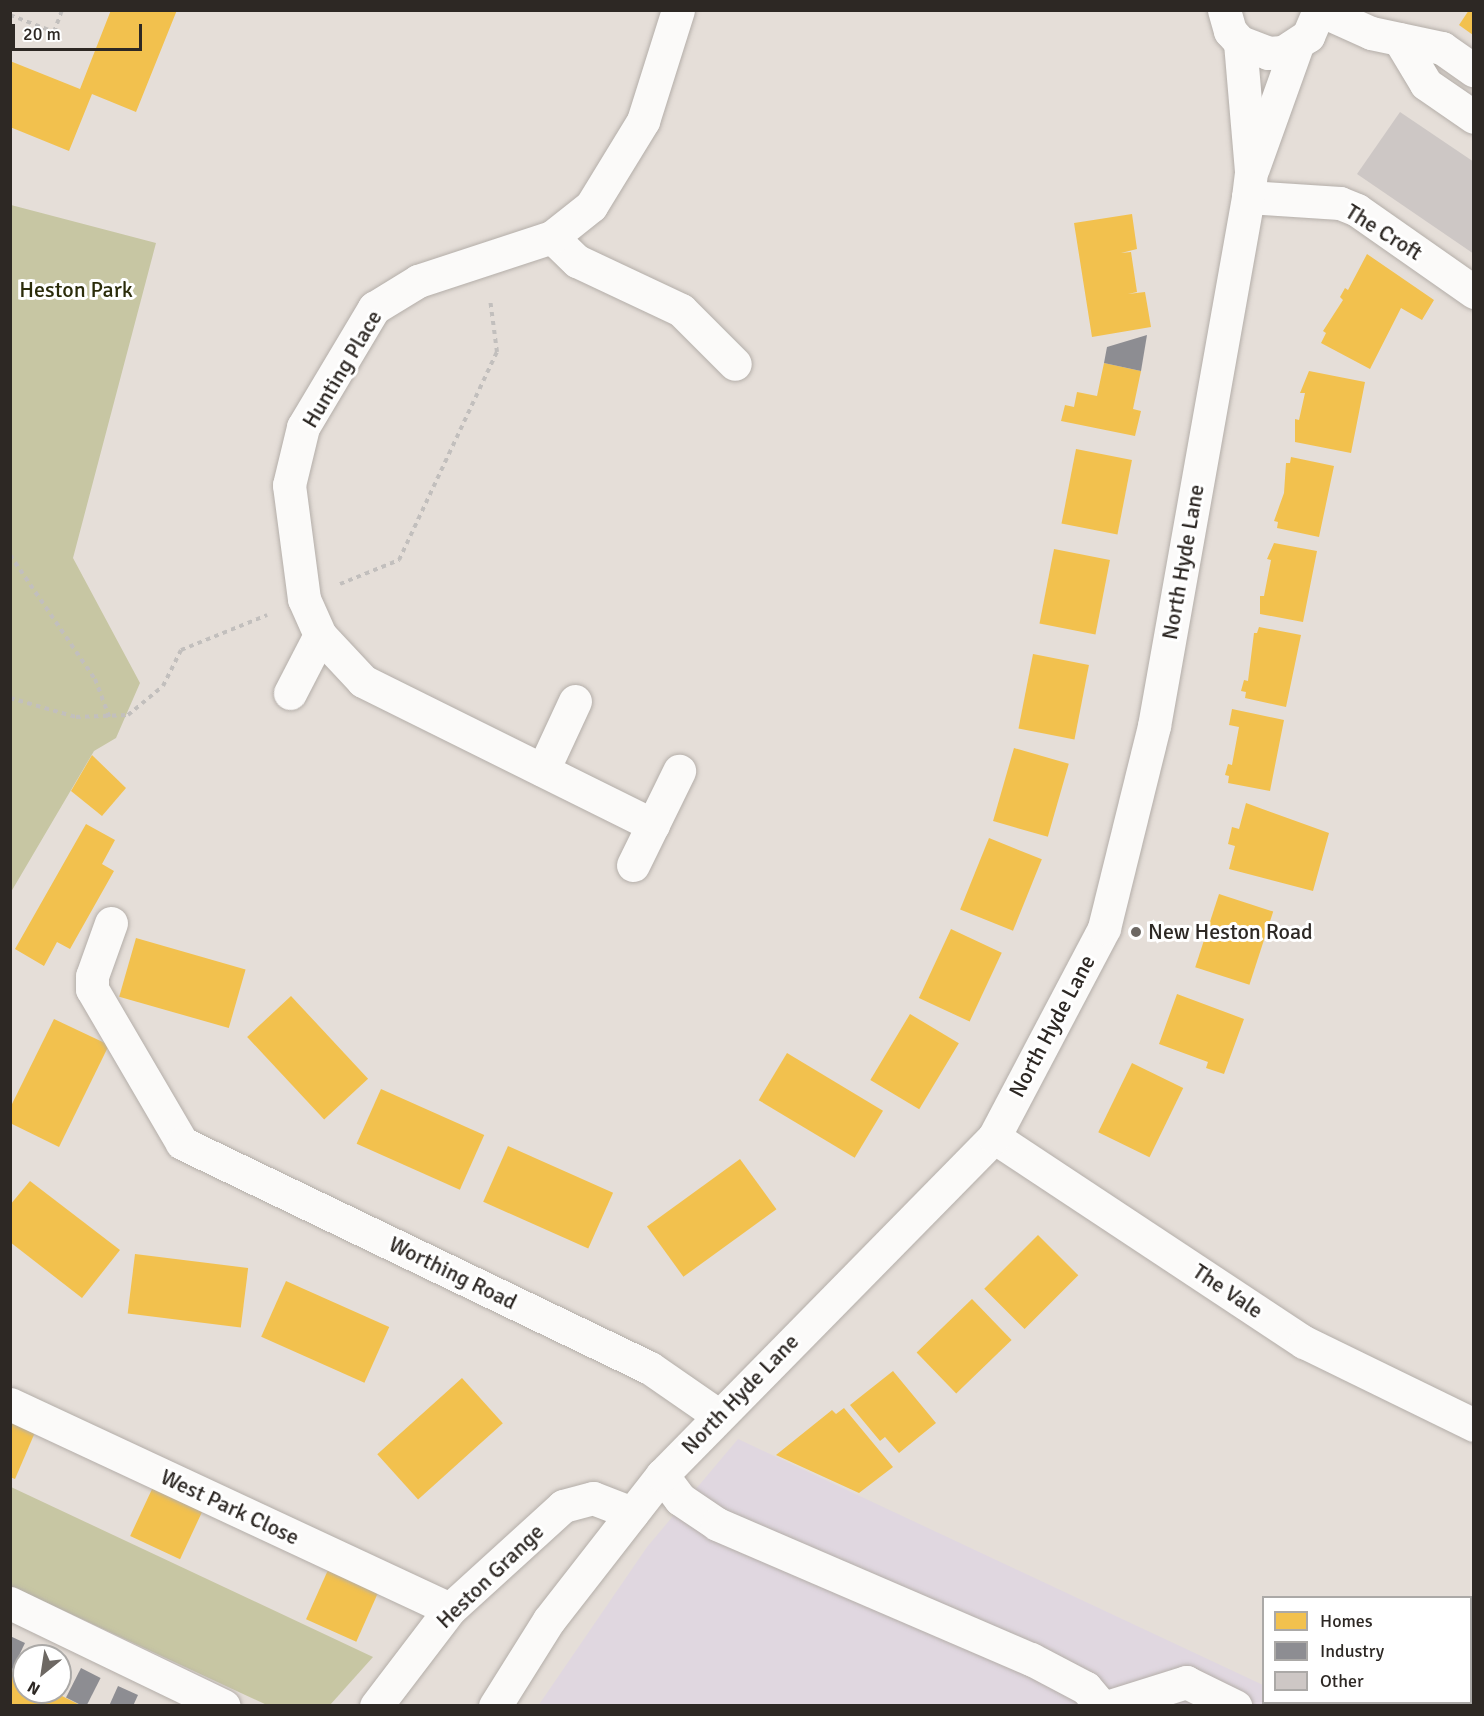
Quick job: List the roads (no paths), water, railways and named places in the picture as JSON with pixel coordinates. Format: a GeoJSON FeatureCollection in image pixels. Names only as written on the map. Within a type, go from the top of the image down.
{"type":"FeatureCollection","features":[{"type":"Feature","properties":{"kind":"street","name":"Hunting Place"},"geometry":{"type":"LineString","coordinates":[[653,825],[363,681],[320,635],[304,599],[289,485],[303,427],[374,308],[418,281],[552,237],[591,206],[615,171],[643,121],[678,10]]}},
{"type":"Feature","properties":{"kind":"street"},"geometry":{"type":"LineString","coordinates":[[1319,10],[1371,33],[1442,48],[1473,70]]}},
{"type":"Feature","properties":{"kind":"street","name":"North Hyde Lane"},"geometry":{"type":"LineString","coordinates":[[495,1706],[549,1620],[662,1475],[718,1415],[994,1137],[1104,928],[1154,726],[1250,184],[1297,45],[1308,36],[1319,10]]}},
{"type":"Feature","properties":{"kind":"street"},"geometry":{"type":"LineString","coordinates":[[1226,20],[1268,53],[1297,45]]}},
{"type":"Feature","properties":{"kind":"street","name":"North Hyde Lane"},"geometry":{"type":"LineString","coordinates":[[1226,20],[1250,184]]}},
{"type":"Feature","properties":{"kind":"street"},"geometry":{"type":"LineString","coordinates":[[1399,39],[1426,84],[1473,117]]}},
{"type":"Feature","properties":{"kind":"street","name":"The Croft"},"geometry":{"type":"LineString","coordinates":[[1250,184],[1340,203],[1357,210],[1473,292]]}},
{"type":"Feature","properties":{"kind":"street"},"geometry":{"type":"LineString","coordinates":[[552,237],[577,261],[681,310],[735,364]]}},
{"type":"Feature","properties":{"kind":"street"},"geometry":{"type":"LineString","coordinates":[[290,693],[320,635]]}},
{"type":"Feature","properties":{"kind":"street"},"geometry":{"type":"LineString","coordinates":[[543,770],[575,701]]}},
{"type":"Feature","properties":{"kind":"street"},"geometry":{"type":"LineString","coordinates":[[633,865],[679,771]]}},
{"type":"Feature","properties":{"kind":"street","name":"Worthing Road"},"geometry":{"type":"LineString","coordinates":[[111,923],[92,976],[92,989],[182,1143],[650,1368],[718,1415]]}},
{"type":"Feature","properties":{"kind":"street","name":"The Vale"},"geometry":{"type":"LineString","coordinates":[[994,1137],[1304,1342],[1473,1425]]}},
{"type":"Feature","properties":{"kind":"street","name":"West Park Close"},"geometry":{"type":"LineString","coordinates":[[10,1404],[450,1610]]}},
{"type":"Feature","properties":{"kind":"street"},"geometry":{"type":"LineString","coordinates":[[662,1475],[680,1499],[717,1524],[1031,1659],[1086,1688],[1101,1706]]}},
{"type":"Feature","properties":{"kind":"street","name":"Heston Grange"},"geometry":{"type":"LineString","coordinates":[[376,1706],[450,1610],[563,1506],[593,1498],[632,1513]]}},
{"type":"Feature","properties":{"kind":"street"},"geometry":{"type":"LineString","coordinates":[[10,1603],[224,1706]]}},
{"type":"Feature","properties":{"kind":"street"},"geometry":{"type":"LineString","coordinates":[[1110,1706],[1186,1682],[1235,1706]]}},
{"type":"Feature","properties":{"kind":"place","name":"New Heston Road"},"geometry":{"type":"Point","coordinates":[1136,932]}},
{"type":"Feature","properties":{"kind":"park label","name":"Heston Park"},"geometry":{"type":"Point","coordinates":[76,290]}}]}
